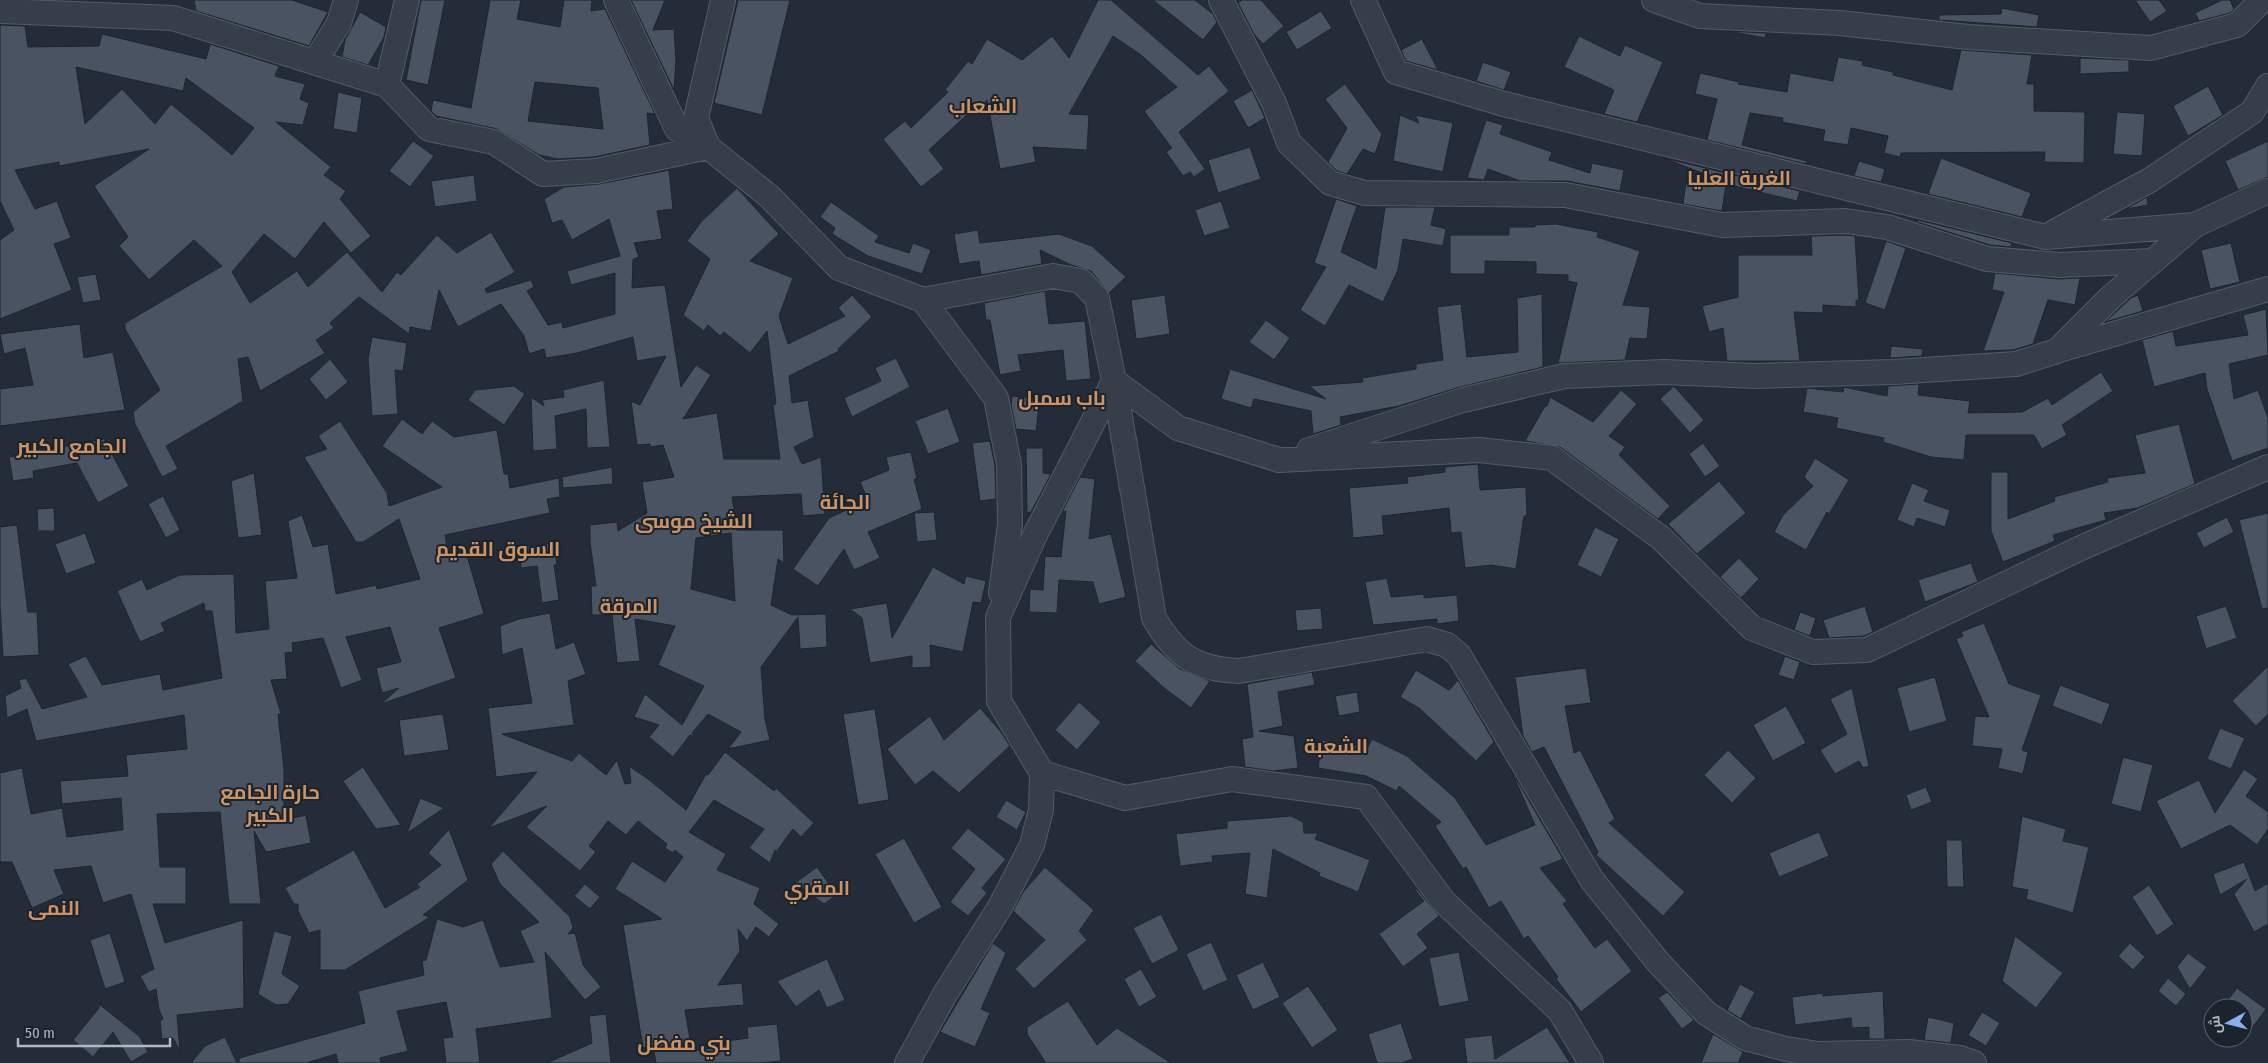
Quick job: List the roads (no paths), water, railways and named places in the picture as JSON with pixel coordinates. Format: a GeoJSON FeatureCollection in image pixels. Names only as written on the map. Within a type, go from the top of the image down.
{"type":"FeatureCollection","features":[{"type":"Feature","properties":{"kind":"street"},"geometry":{"type":"LineString","coordinates":[[314,62],[339,23],[346,0]]}},
{"type":"Feature","properties":{"kind":"street"},"geometry":{"type":"LineString","coordinates":[[388,85],[406,0]]}},
{"type":"Feature","properties":{"kind":"street"},"geometry":{"type":"LineString","coordinates":[[616,0],[677,129],[708,147],[770,197],[839,268],[923,300],[1053,276],[1081,281],[1096,298],[1114,381],[1154,618],[1164,636],[1190,661],[1212,670],[1238,671],[1428,639],[1447,645],[1459,655],[1592,880],[1658,962],[1706,1013],[1745,1038],[1786,1049],[1820,1054],[1909,1052],[1960,1058],[1974,1063]]}},
{"type":"Feature","properties":{"kind":"street"},"geometry":{"type":"LineString","coordinates":[[708,147],[696,118],[723,0]]}},
{"type":"Feature","properties":{"kind":"street"},"geometry":{"type":"LineString","coordinates":[[1221,0],[1274,103],[1289,143],[1330,182],[1365,194],[1565,195],[1722,225],[1846,221],[1887,227],[1987,259],[2059,265],[2153,261]]}},
{"type":"Feature","properties":{"kind":"street"},"geometry":{"type":"LineString","coordinates":[[1364,0],[1396,72],[1504,104],[2046,236],[2195,226]]}},
{"type":"Feature","properties":{"kind":"street"},"geometry":{"type":"LineString","coordinates":[[1654,0],[1700,16],[1840,23],[1968,37],[2151,48],[2237,24],[2262,0]]}},
{"type":"Feature","properties":{"kind":"street"},"geometry":{"type":"LineString","coordinates":[[0,11],[173,18],[388,85],[429,129],[494,142],[543,174],[596,171],[708,147]]}},
{"type":"Feature","properties":{"kind":"street"},"geometry":{"type":"LineString","coordinates":[[2046,236],[2150,180],[2252,112],[2268,86]]}},
{"type":"Feature","properties":{"kind":"street"},"geometry":{"type":"LineString","coordinates":[[2057,351],[2111,297],[2195,226],[2268,191]]}},
{"type":"Feature","properties":{"kind":"street"},"geometry":{"type":"LineString","coordinates":[[1279,460],[1463,400],[1564,376],[1664,372],[1756,376],[1894,372],[2016,364],[2268,289]]}},
{"type":"Feature","properties":{"kind":"street"},"geometry":{"type":"LineString","coordinates":[[907,1063],[945,994],[1000,908],[1032,845],[1041,810],[1042,773],[999,701],[998,617],[1010,524],[1009,465],[996,398],[923,300]]}},
{"type":"Feature","properties":{"kind":"street"},"geometry":{"type":"LineString","coordinates":[[1114,381],[1178,428],[1279,460],[1479,450],[1552,458],[1661,538],[1752,628],[1812,652],[1867,650],[2083,547],[2268,468]]}},
{"type":"Feature","properties":{"kind":"street"},"geometry":{"type":"LineString","coordinates":[[998,617],[1035,535],[1114,381]]}},
{"type":"Feature","properties":{"kind":"street"},"geometry":{"type":"LineString","coordinates":[[1042,773],[1125,798],[1232,779],[1366,797],[1444,902],[1560,1011],[1591,1063]]}},
{"type":"Feature","properties":{"kind":"district","name":"الشعاب"},"geometry":{"type":"Point","coordinates":[983,106]}},
{"type":"Feature","properties":{"kind":"district","name":"الغربة العليا"},"geometry":{"type":"Point","coordinates":[1739,178]}},
{"type":"Feature","properties":{"kind":"district","name":"باب سمبل"},"geometry":{"type":"Point","coordinates":[1062,398]}},
{"type":"Feature","properties":{"kind":"district","name":"الجامع الكبير"},"geometry":{"type":"Point","coordinates":[72,446]}},
{"type":"Feature","properties":{"kind":"district","name":"الجائة"},"geometry":{"type":"Point","coordinates":[845,502]}},
{"type":"Feature","properties":{"kind":"district","name":"الشيخ موسى"},"geometry":{"type":"Point","coordinates":[694,521]}},
{"type":"Feature","properties":{"kind":"district","name":"السوق القديم"},"geometry":{"type":"Point","coordinates":[498,549]}},
{"type":"Feature","properties":{"kind":"district","name":"المرقة"},"geometry":{"type":"Point","coordinates":[629,606]}},
{"type":"Feature","properties":{"kind":"district","name":"الشعبة"},"geometry":{"type":"Point","coordinates":[1336,746]}},
{"type":"Feature","properties":{"kind":"district","name":"حارة الجامع الكبير"},"geometry":{"type":"Point","coordinates":[270,804]}},
{"type":"Feature","properties":{"kind":"district","name":"المقري"},"geometry":{"type":"Point","coordinates":[817,888]}},
{"type":"Feature","properties":{"kind":"district","name":"النمى"},"geometry":{"type":"Point","coordinates":[54,908]}},
{"type":"Feature","properties":{"kind":"district","name":"بني مفضل"},"geometry":{"type":"Point","coordinates":[684,1043]}}]}
